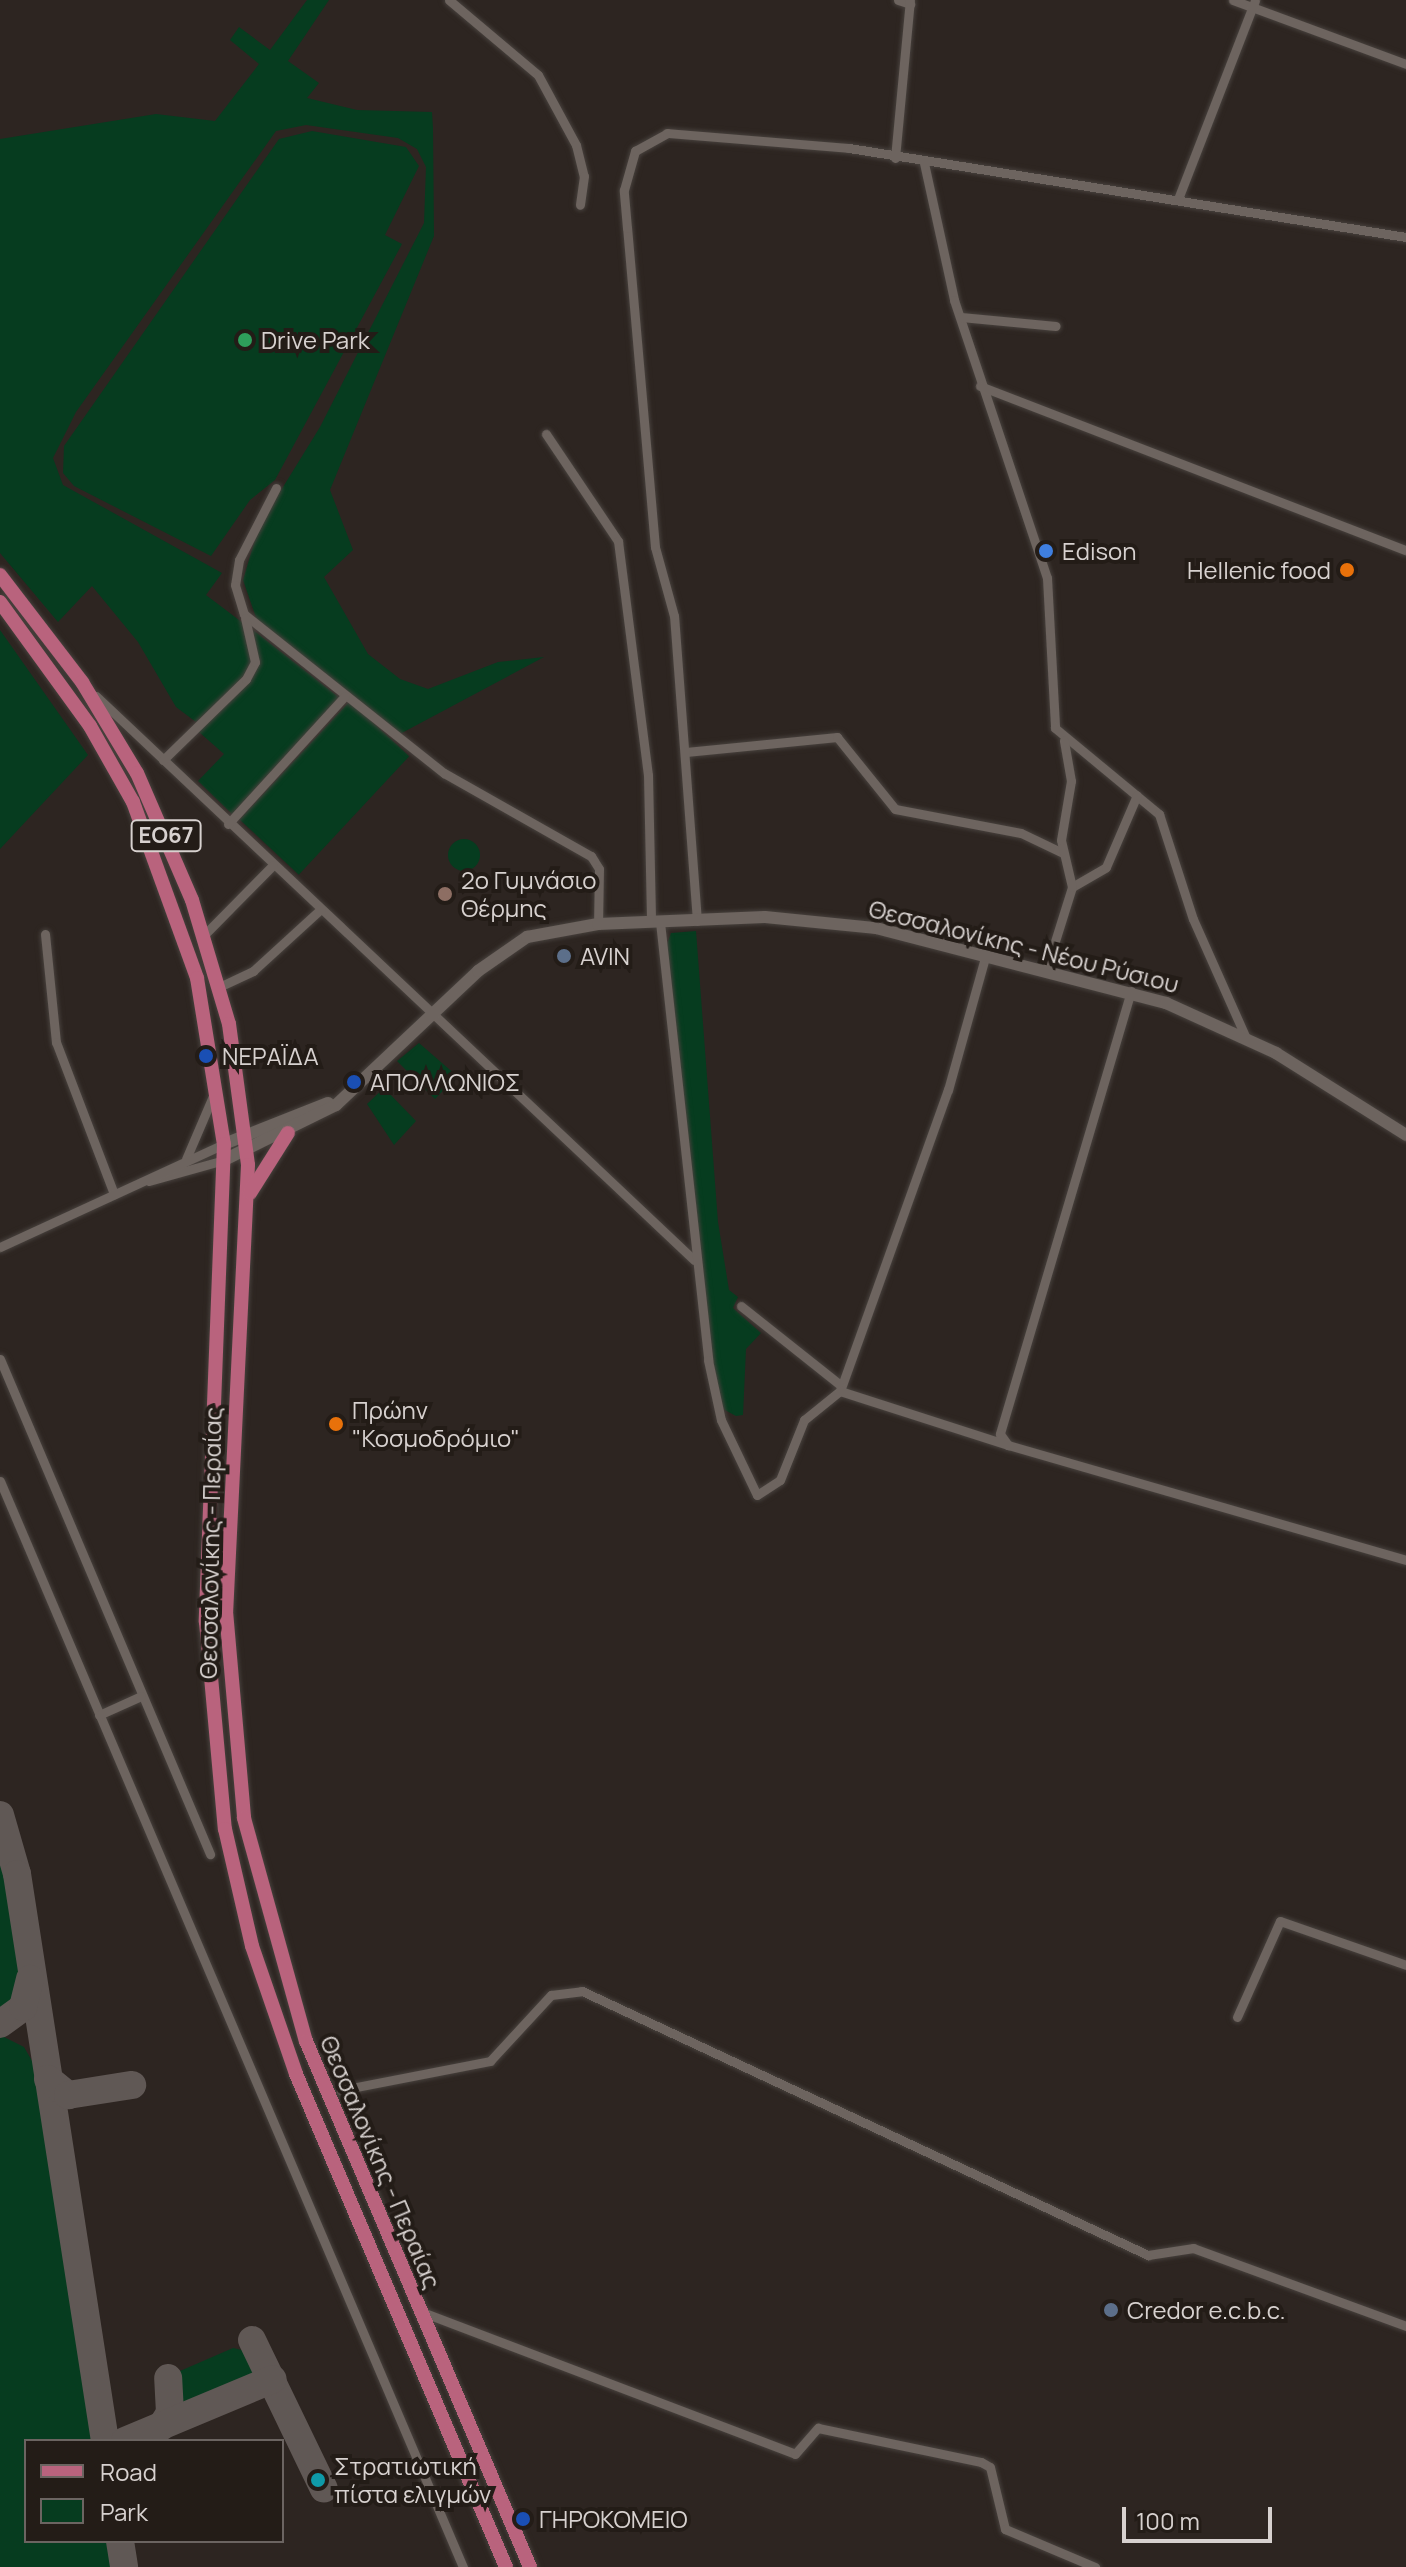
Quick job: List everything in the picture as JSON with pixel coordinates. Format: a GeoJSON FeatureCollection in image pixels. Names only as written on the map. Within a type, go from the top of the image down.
{"type":"FeatureCollection","features":[{"type":"Feature","properties":{"kind":"main road","name":"Θεσσαλονίκης - Περαίας"},"geometry":{"type":"LineString","coordinates":[[0,575],[82,682],[147,792],[204,935],[219,987],[247,1142],[247,1201],[226,1599],[239,1795],[293,2007],[530,2567]]}},
{"type":"Feature","properties":{"kind":"main road","name":"Θεσσαλονίκης - Περαίας"},"geometry":{"type":"LineString","coordinates":[[0,602],[90,726],[139,815],[181,921],[214,1065],[224,1144],[206,1622],[225,1829],[252,1946],[296,2074],[506,2567]]}},
{"type":"Feature","properties":{"kind":"main road","name":"Θεσσαλονίκης - Νέου Ρύσιου"},"geometry":{"type":"LineString","coordinates":[[224,1144],[288,1133],[345,1096],[433,1013],[515,943],[593,924],[819,920],[986,954],[1131,991],[1246,1038],[1406,1135]]}},
{"type":"Feature","properties":{"kind":"main road","name":"Θεσσαλονίκης - Νέου Ρύσιου"},"geometry":{"type":"LineString","coordinates":[[224,1160],[247,1142],[345,1096]]}},
{"type":"Feature","properties":{"kind":"main road"},"geometry":{"type":"LineString","coordinates":[[247,1201],[288,1133]]}},
{"type":"Feature","properties":{"kind":"street"},"geometry":{"type":"LineString","coordinates":[[449,0],[538,75],[576,145],[584,176],[580,205]]}},
{"type":"Feature","properties":{"kind":"street"},"geometry":{"type":"LineString","coordinates":[[895,158],[910,2],[898,0]]}},
{"type":"Feature","properties":{"kind":"street"},"geometry":{"type":"LineString","coordinates":[[1233,0],[1253,4],[1406,64]]}},
{"type":"Feature","properties":{"kind":"street"},"geometry":{"type":"LineString","coordinates":[[1178,199],[1253,4]]}},
{"type":"Feature","properties":{"kind":"street"},"geometry":{"type":"LineString","coordinates":[[693,921],[686,752],[674,616],[655,547],[625,202],[628,169],[635,151],[667,133],[849,148],[924,163],[1178,199],[1406,237]]}},
{"type":"Feature","properties":{"kind":"street"},"geometry":{"type":"LineString","coordinates":[[924,163],[980,386],[1047,578],[1055,728],[1072,766],[1063,853],[1072,887],[1046,970]]}},
{"type":"Feature","properties":{"kind":"street"},"geometry":{"type":"LineString","coordinates":[[961,317],[1056,326]]}},
{"type":"Feature","properties":{"kind":"street"},"geometry":{"type":"LineString","coordinates":[[980,386],[1406,550]]}},
{"type":"Feature","properties":{"kind":"street"},"geometry":{"type":"LineString","coordinates":[[546,434],[618,541],[648,775],[694,1260],[718,1410],[757,1495],[780,1480],[804,1420],[840,1388],[948,1090],[986,954]]}},
{"type":"Feature","properties":{"kind":"street"},"geometry":{"type":"LineString","coordinates":[[163,760],[246,679],[255,662],[235,585],[239,560],[276,488]]}},
{"type":"Feature","properties":{"kind":"street"},"geometry":{"type":"LineString","coordinates":[[244,614],[419,755],[594,860],[593,924]]}},
{"type":"Feature","properties":{"kind":"street"},"geometry":{"type":"LineString","coordinates":[[82,682],[228,824],[694,1260]]}},
{"type":"Feature","properties":{"kind":"street"},"geometry":{"type":"LineString","coordinates":[[228,824],[345,696]]}},
{"type":"Feature","properties":{"kind":"street"},"geometry":{"type":"LineString","coordinates":[[1055,728],[1137,795],[1165,826],[1193,919],[1246,1038]]}},
{"type":"Feature","properties":{"kind":"street"},"geometry":{"type":"LineString","coordinates":[[686,752],[837,737],[895,809],[1021,833],[1063,853]]}},
{"type":"Feature","properties":{"kind":"street"},"geometry":{"type":"LineString","coordinates":[[1072,887],[1106,867],[1137,795]]}},
{"type":"Feature","properties":{"kind":"street"},"geometry":{"type":"LineString","coordinates":[[204,935],[273,865]]}},
{"type":"Feature","properties":{"kind":"street"},"geometry":{"type":"LineString","coordinates":[[219,987],[253,971],[321,909]]}},
{"type":"Feature","properties":{"kind":"street"},"geometry":{"type":"LineString","coordinates":[[45,934],[56,1042],[114,1194]]}},
{"type":"Feature","properties":{"kind":"street"},"geometry":{"type":"LineString","coordinates":[[994,1441],[1131,991]]}},
{"type":"Feature","properties":{"kind":"street"},"geometry":{"type":"LineString","coordinates":[[185,1160],[209,1114],[214,1065]]}},
{"type":"Feature","properties":{"kind":"street"},"geometry":{"type":"LineString","coordinates":[[149,1181],[185,1160],[224,1144]]}},
{"type":"Feature","properties":{"kind":"street"},"geometry":{"type":"LineString","coordinates":[[0,1247],[114,1194],[224,1160]]}},
{"type":"Feature","properties":{"kind":"street"},"geometry":{"type":"LineString","coordinates":[[741,1306],[840,1388],[994,1441],[1406,1560]]}},
{"type":"Feature","properties":{"kind":"street"},"geometry":{"type":"LineString","coordinates":[[0,1359],[210,1854]]}},
{"type":"Feature","properties":{"kind":"street"},"geometry":{"type":"LineString","coordinates":[[999,1429],[1008,1445]]}},
{"type":"Feature","properties":{"kind":"street"},"geometry":{"type":"LineString","coordinates":[[0,1481],[463,2567]]}},
{"type":"Feature","properties":{"kind":"street"},"geometry":{"type":"LineString","coordinates":[[99,1715],[141,1696]]}},
{"type":"Feature","properties":{"kind":"street"},"geometry":{"type":"LineString","coordinates":[[1237,2017],[1274,1928],[1286,1919],[1406,1965]]}},
{"type":"Feature","properties":{"kind":"street"},"geometry":{"type":"LineString","coordinates":[[341,2090],[490,2061],[551,1995],[582,1991],[1148,2255],[1193,2248],[1406,2326]]}},
{"type":"Feature","properties":{"kind":"street"},"geometry":{"type":"LineString","coordinates":[[422,2312],[795,2454],[818,2428],[981,2462],[990,2467],[1012,2535],[1095,2567]]}},
{"type":"Feature","properties":{"kind":"green space"},"geometry":{"type":"Polygon","coordinates":[[[307,0],[329,0],[288,61],[319,83],[307,98],[357,110],[432,112],[433,128],[434,236],[330,490],[353,550],[324,577],[368,654],[400,679],[428,689],[498,662],[544,657],[398,735],[259,626],[243,580],[259,526],[320,427],[424,223],[426,167],[417,149],[398,138],[306,125],[276,131],[76,412],[53,458],[63,485],[222,573],[206,595],[243,623],[251,662],[244,677],[196,722],[176,707],[138,642],[92,586],[58,622],[0,553],[0,139],[156,114],[215,121],[259,64],[230,40],[239,27],[270,50],[307,0]]]}},
{"type":"Feature","properties":{"kind":"green space","name":"Drive Park"},"geometry":{"type":"Polygon","coordinates":[[[312,131],[406,147],[419,166],[385,235],[402,244],[275,480],[250,500],[211,556],[74,486],[63,473],[64,446],[279,139],[312,131]]]}},
{"type":"Feature","properties":{"kind":"green space"},"geometry":{"type":"Polygon","coordinates":[[[0,630],[88,755],[0,849],[0,630]]]}},
{"type":"Feature","properties":{"kind":"green space"},"geometry":{"type":"Polygon","coordinates":[[[253,630],[341,699],[232,814],[198,781],[224,754],[199,732],[259,663],[253,630]]]}},
{"type":"Feature","properties":{"kind":"green space"},"geometry":{"type":"Polygon","coordinates":[[[350,701],[409,756],[299,875],[240,819],[350,701]]]}},
{"type":"Feature","properties":{"kind":"green space"},"geometry":{"type":"Polygon","coordinates":[[[464,839],[475,844],[480,855],[475,866],[464,871],[453,866],[448,855],[453,844],[464,839]]]}},
{"type":"Feature","properties":{"kind":"green space"},"geometry":{"type":"Polygon","coordinates":[[[696,931],[718,1222],[729,1290],[738,1297],[733,1308],[761,1333],[746,1349],[743,1415],[736,1416],[723,1409],[711,1353],[666,947],[671,933],[696,931]]]}},
{"type":"Feature","properties":{"kind":"green space"},"geometry":{"type":"Polygon","coordinates":[[[419,1043],[457,1076],[435,1099],[397,1061],[419,1043]]]}},
{"type":"Feature","properties":{"kind":"green space"},"geometry":{"type":"Polygon","coordinates":[[[384,1088],[416,1121],[394,1145],[367,1104],[384,1088]]]}},
{"type":"Feature","properties":{"kind":"green space"},"geometry":{"type":"Polygon","coordinates":[[[0,1840],[21,1971],[13,2001],[0,2014],[0,1840]]]}},
{"type":"Feature","properties":{"kind":"green space"},"geometry":{"type":"Polygon","coordinates":[[[0,2035],[24,2047],[39,2073],[96,2439],[24,2439],[24,2543],[111,2543],[115,2567],[0,2567],[0,2035]]]}},
{"type":"Feature","properties":{"kind":"green space"},"geometry":{"type":"Polygon","coordinates":[[[233,2348],[259,2354],[262,2368],[254,2383],[191,2408],[173,2402],[169,2387],[180,2371],[233,2348]]]}},
{"type":"Feature","properties":{"kind":"taxiway"},"geometry":{"type":"LineString","coordinates":[[0,1815],[17,1874],[105,2439]]}},
{"type":"Feature","properties":{"kind":"taxiway"},"geometry":{"type":"LineString","coordinates":[[0,2024],[23,2007],[30,1979]]}},
{"type":"Feature","properties":{"kind":"taxiway"},"geometry":{"type":"LineString","coordinates":[[48,2079],[68,2095],[132,2085]]}},
{"type":"Feature","properties":{"kind":"taxiway"},"geometry":{"type":"LineString","coordinates":[[252,2340],[324,2489]]}},
{"type":"Feature","properties":{"kind":"taxiway"},"geometry":{"type":"LineString","coordinates":[[161,2427],[170,2413],[168,2378]]}},
{"type":"Feature","properties":{"kind":"taxiway"},"geometry":{"type":"LineString","coordinates":[[130,2439],[273,2379]]}},
{"type":"Feature","properties":{"kind":"taxiway"},"geometry":{"type":"LineString","coordinates":[[120,2543],[124,2567]]}},
{"type":"Feature","properties":{"kind":"place","name":"Drive Park"},"geometry":{"type":"Point","coordinates":[245,340]}},
{"type":"Feature","properties":{"kind":"place","name":"Edison"},"geometry":{"type":"Point","coordinates":[1046,551]}},
{"type":"Feature","properties":{"kind":"place","name":"Hellenic food"},"geometry":{"type":"Point","coordinates":[1347,570]}},
{"type":"Feature","properties":{"kind":"place","name":"2ο Γυμνάσιο Θέρμης"},"geometry":{"type":"Point","coordinates":[445,894]}},
{"type":"Feature","properties":{"kind":"place","name":"AVIN"},"geometry":{"type":"Point","coordinates":[564,956]}},
{"type":"Feature","properties":{"kind":"place","name":"ΝΕΡΑΪΔΑ"},"geometry":{"type":"Point","coordinates":[206,1056]}},
{"type":"Feature","properties":{"kind":"place","name":"ΑΠΟΛΛΩΝΙΟΣ"},"geometry":{"type":"Point","coordinates":[354,1082]}},
{"type":"Feature","properties":{"kind":"place","name":"Πρώην \"Κοσμοδρόμιο\""},"geometry":{"type":"Point","coordinates":[336,1424]}},
{"type":"Feature","properties":{"kind":"place","name":"Credor e.c.b.c."},"geometry":{"type":"Point","coordinates":[1111,2310]}},
{"type":"Feature","properties":{"kind":"place","name":"Στρατιωτική πίστα ελιγμών"},"geometry":{"type":"Point","coordinates":[318,2480]}},
{"type":"Feature","properties":{"kind":"place","name":"ΓΗΡΟΚΟΜΕΙΟ"},"geometry":{"type":"Point","coordinates":[523,2519]}}]}
